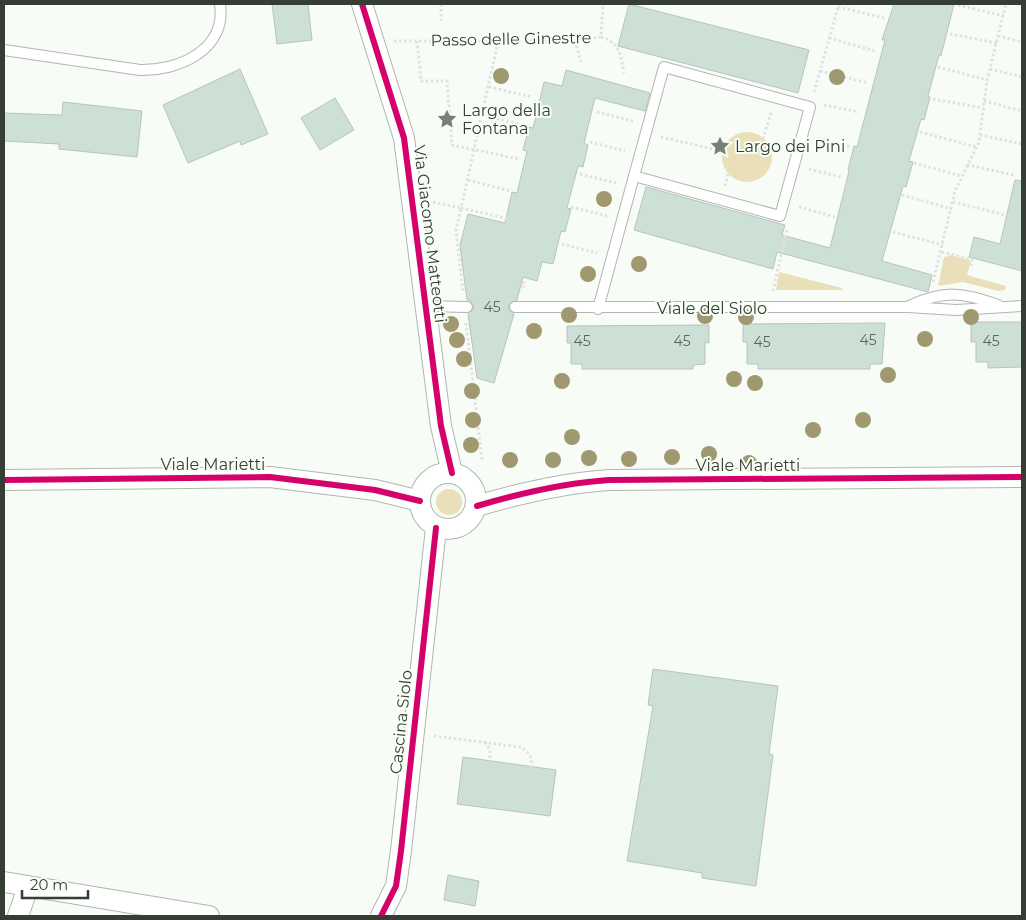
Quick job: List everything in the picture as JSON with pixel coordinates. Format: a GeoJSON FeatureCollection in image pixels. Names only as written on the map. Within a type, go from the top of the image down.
{"type":"FeatureCollection","features":[{"type":"Feature","properties":{"kind":"street","name":"Via Giacomo Matteotti"},"geometry":{"type":"LineString","coordinates":[[362,4],[404,138],[441,426],[433,484]]}},
{"type":"Feature","properties":{"kind":"street","name":"Viale Marietti"},"geometry":{"type":"LineString","coordinates":[[475,498],[574,482],[609,480],[1022,476]]}},
{"type":"Feature","properties":{"kind":"street","name":"Viale Marietti"},"geometry":{"type":"LineString","coordinates":[[4,480],[270,477],[375,490],[433,484]]}},
{"type":"Feature","properties":{"kind":"street"},"geometry":{"type":"LineString","coordinates":[[465,479],[475,498],[470,520],[463,526],[446,530],[436,528],[424,517],[433,484],[465,479]]}},
{"type":"Feature","properties":{"kind":"street","name":"Cascina Siolo"},"geometry":{"type":"LineString","coordinates":[[382,916],[396,886],[436,528]]}},
{"type":"Feature","properties":{"kind":"street"},"geometry":{"type":"LineString","coordinates":[[4,882],[209,916]]}},
{"type":"Feature","properties":{"kind":"street"},"geometry":{"type":"LineString","coordinates":[[18,916],[28,887]]}},
{"type":"Feature","properties":{"kind":"lane"},"geometry":{"type":"LineString","coordinates":[[4,50],[140,70],[157,71],[172,68],[186,62],[213,38],[220,22],[220,4]]}},
{"type":"Feature","properties":{"kind":"lane"},"geometry":{"type":"LineString","coordinates":[[598,309],[634,176],[664,67],[776,98],[811,104],[780,216],[634,176]]}},
{"type":"Feature","properties":{"kind":"lane","name":"Viale del Siolo"},"geometry":{"type":"LineString","coordinates":[[908,307],[928,298],[954,293],[970,295],[1002,306]]}},
{"type":"Feature","properties":{"kind":"lane"},"geometry":{"type":"LineString","coordinates":[[426,306],[468,308]]}},
{"type":"Feature","properties":{"kind":"lane","name":"Viale del Siolo"},"geometry":{"type":"LineString","coordinates":[[515,308],[908,307],[956,310],[1022,306]]}},
{"type":"Feature","properties":{"kind":"path"},"geometry":{"type":"LineString","coordinates":[[441,4],[441,21]]}},
{"type":"Feature","properties":{"kind":"path"},"geometry":{"type":"LineString","coordinates":[[930,291],[961,176],[977,147],[987,80],[1006,4]]}},
{"type":"Feature","properties":{"kind":"path"},"geometry":{"type":"LineString","coordinates":[[1018,4],[1022,5]]}},
{"type":"Feature","properties":{"kind":"path"},"geometry":{"type":"LineString","coordinates":[[859,112],[811,104],[838,5],[884,18]]}},
{"type":"Feature","properties":{"kind":"path"},"geometry":{"type":"LineString","coordinates":[[958,5],[1004,16]]}},
{"type":"Feature","properties":{"kind":"path"},"geometry":{"type":"LineString","coordinates":[[950,34],[997,43]]}},
{"type":"Feature","properties":{"kind":"path"},"geometry":{"type":"LineString","coordinates":[[998,36],[1022,42]]}},
{"type":"Feature","properties":{"kind":"path"},"geometry":{"type":"LineString","coordinates":[[601,37],[612,40],[619,49],[624,73]]}},
{"type":"Feature","properties":{"kind":"path"},"geometry":{"type":"LineString","coordinates":[[829,38],[876,51]]}},
{"type":"Feature","properties":{"kind":"path"},"geometry":{"type":"LineString","coordinates":[[417,41],[422,81],[447,80],[452,145],[518,159]]}},
{"type":"Feature","properties":{"kind":"path"},"geometry":{"type":"LineString","coordinates":[[575,41],[581,62]]}},
{"type":"Feature","properties":{"kind":"path"},"geometry":{"type":"LineString","coordinates":[[498,42],[490,87],[461,208],[509,219]]}},
{"type":"Feature","properties":{"kind":"path"},"geometry":{"type":"LineString","coordinates":[[938,67],[987,80]]}},
{"type":"Feature","properties":{"kind":"path"},"geometry":{"type":"LineString","coordinates":[[990,69],[1022,77]]}},
{"type":"Feature","properties":{"kind":"path"},"geometry":{"type":"LineString","coordinates":[[820,71],[868,82]]}},
{"type":"Feature","properties":{"kind":"path"},"geometry":{"type":"LineString","coordinates":[[490,87],[532,97]]}},
{"type":"Feature","properties":{"kind":"path"},"geometry":{"type":"LineString","coordinates":[[763,139],[776,98]]}},
{"type":"Feature","properties":{"kind":"path"},"geometry":{"type":"LineString","coordinates":[[933,99],[983,108]]}},
{"type":"Feature","properties":{"kind":"path"},"geometry":{"type":"LineString","coordinates":[[984,101],[1022,111]]}},
{"type":"Feature","properties":{"kind":"path"},"geometry":{"type":"LineString","coordinates":[[597,112],[722,151]]}},
{"type":"Feature","properties":{"kind":"path"},"geometry":{"type":"LineString","coordinates":[[482,115],[526,126]]}},
{"type":"Feature","properties":{"kind":"path"},"geometry":{"type":"LineString","coordinates":[[920,132],[977,147]]}},
{"type":"Feature","properties":{"kind":"path"},"geometry":{"type":"LineString","coordinates":[[802,134],[851,147]]}},
{"type":"Feature","properties":{"kind":"path"},"geometry":{"type":"LineString","coordinates":[[980,135],[1022,144]]}},
{"type":"Feature","properties":{"kind":"path"},"geometry":{"type":"LineString","coordinates":[[590,142],[640,155]]}},
{"type":"Feature","properties":{"kind":"path"},"geometry":{"type":"LineString","coordinates":[[914,163],[961,176]]}},
{"type":"Feature","properties":{"kind":"path"},"geometry":{"type":"LineString","coordinates":[[967,164],[1014,174]]}},
{"type":"Feature","properties":{"kind":"path"},"geometry":{"type":"LineString","coordinates":[[794,166],[841,177]]}},
{"type":"Feature","properties":{"kind":"path"},"geometry":{"type":"LineString","coordinates":[[580,174],[631,187]]}},
{"type":"Feature","properties":{"kind":"path"},"geometry":{"type":"LineString","coordinates":[[468,180],[510,191]]}},
{"type":"Feature","properties":{"kind":"path"},"geometry":{"type":"LineString","coordinates":[[902,195],[952,208]]}},
{"type":"Feature","properties":{"kind":"path"},"geometry":{"type":"LineString","coordinates":[[784,202],[835,217]]}},
{"type":"Feature","properties":{"kind":"path"},"geometry":{"type":"LineString","coordinates":[[953,202],[1005,215]]}},
{"type":"Feature","properties":{"kind":"path"},"geometry":{"type":"LineString","coordinates":[[571,207],[622,220]]}},
{"type":"Feature","properties":{"kind":"path"},"geometry":{"type":"LineString","coordinates":[[773,293],[788,226],[780,216]]}},
{"type":"Feature","properties":{"kind":"path"},"geometry":{"type":"LineString","coordinates":[[893,232],[943,245]]}},
{"type":"Feature","properties":{"kind":"path"},"geometry":{"type":"LineString","coordinates":[[562,244],[612,257]]}},
{"type":"Feature","properties":{"kind":"path"},"geometry":{"type":"LineString","coordinates":[[942,252],[970,259],[972,260],[971,266]]}},
{"type":"Feature","properties":{"kind":"path"},"geometry":{"type":"LineString","coordinates":[[521,294],[524,283],[522,282]]}},
{"type":"Feature","properties":{"kind":"path"},"geometry":{"type":"LineString","coordinates":[[414,735],[520,747],[528,752],[532,759],[532,767]]}},
{"type":"Feature","properties":{"kind":"path"},"geometry":{"type":"LineString","coordinates":[[484,742],[490,750],[490,761]]}},
{"type":"Feature","properties":{"kind":"shaded area"},"geometry":{"type":"Polygon","coordinates":[[[747,132],[756,134],[767,143],[772,157],[770,166],[761,177],[747,182],[738,180],[727,171],[722,157],[724,148],[733,137],[747,132]]]}},
{"type":"Feature","properties":{"kind":"shaded area"},"geometry":{"type":"Polygon","coordinates":[[[951,255],[971,261],[967,275],[1006,286],[1005,290],[998,291],[963,282],[938,286],[944,257],[951,255]]]}},
{"type":"Feature","properties":{"kind":"shaded area"},"geometry":{"type":"Polygon","coordinates":[[[779,272],[842,288],[842,290],[776,290],[779,272]]]}},
{"type":"Feature","properties":{"kind":"shaded area"},"geometry":{"type":"Polygon","coordinates":[[[449,489],[458,493],[462,502],[458,511],[449,515],[440,511],[436,502],[440,493],[449,489]]]}},
{"type":"Feature","properties":{"kind":"building"},"geometry":{"type":"Polygon","coordinates":[[[272,4],[308,4],[312,40],[277,44],[272,4]]]}},
{"type":"Feature","properties":{"kind":"building"},"geometry":{"type":"Polygon","coordinates":[[[629,4],[809,50],[798,93],[618,46],[629,4]]]}},
{"type":"Feature","properties":{"kind":"building"},"geometry":{"type":"Polygon","coordinates":[[[894,4],[954,4],[941,56],[939,55],[928,96],[930,97],[924,120],[921,119],[909,161],[913,162],[906,187],[903,186],[882,261],[932,275],[928,292],[777,252],[773,269],[634,230],[646,187],[785,225],[782,235],[830,248],[854,146],[857,147],[885,40],[882,40],[894,4]]]}},
{"type":"Feature","properties":{"kind":"building"},"geometry":{"type":"Polygon","coordinates":[[[240,69],[268,134],[241,145],[240,141],[188,163],[163,105],[240,69]]]}},
{"type":"Feature","properties":{"kind":"building"},"geometry":{"type":"Polygon","coordinates":[[[566,70],[650,93],[645,111],[595,98],[584,143],[588,145],[583,167],[578,166],[567,208],[571,209],[565,232],[561,231],[553,264],[542,262],[537,281],[523,277],[517,300],[509,304],[509,310],[514,314],[494,383],[477,378],[468,314],[474,307],[471,301],[467,300],[460,245],[468,214],[505,223],[512,192],[517,193],[527,151],[523,150],[529,127],[533,128],[544,82],[562,86],[566,70]]]}},
{"type":"Feature","properties":{"kind":"building"},"geometry":{"type":"Polygon","coordinates":[[[335,98],[354,130],[320,150],[301,118],[335,98]]]}},
{"type":"Feature","properties":{"kind":"building"},"geometry":{"type":"Polygon","coordinates":[[[63,102],[142,111],[137,157],[59,149],[59,144],[4,141],[4,113],[62,115],[63,102]]]}},
{"type":"Feature","properties":{"kind":"building"},"geometry":{"type":"Polygon","coordinates":[[[1015,180],[1022,181],[1022,271],[969,257],[974,237],[1000,244],[1015,180]]]}},
{"type":"Feature","properties":{"kind":"building"},"geometry":{"type":"Polygon","coordinates":[[[971,322],[1022,322],[1022,367],[988,368],[988,362],[976,362],[976,342],[971,342],[971,322]]]}},
{"type":"Feature","properties":{"kind":"building"},"geometry":{"type":"Polygon","coordinates":[[[885,323],[882,364],[870,364],[870,369],[758,369],[758,364],[747,364],[747,342],[743,342],[743,324],[885,323]]]}},
{"type":"Feature","properties":{"kind":"building"},"geometry":{"type":"Polygon","coordinates":[[[709,325],[709,343],[705,342],[705,364],[693,365],[693,369],[582,369],[582,364],[571,364],[571,343],[567,343],[567,326],[709,325]]]}},
{"type":"Feature","properties":{"kind":"building"},"geometry":{"type":"Polygon","coordinates":[[[653,669],[778,686],[769,754],[773,755],[756,886],[702,878],[702,873],[627,861],[653,706],[648,705],[653,669]]]}},
{"type":"Feature","properties":{"kind":"building"},"geometry":{"type":"Polygon","coordinates":[[[463,757],[556,770],[550,816],[457,804],[463,757]]]}},
{"type":"Feature","properties":{"kind":"building"},"geometry":{"type":"Polygon","coordinates":[[[448,875],[479,881],[475,906],[444,900],[448,875]]]}},
{"type":"Feature","properties":{"kind":"cycle path"},"geometry":{"type":"LineString","coordinates":[[362,4],[404,138],[441,426],[452,473]]}},
{"type":"Feature","properties":{"kind":"cycle path"},"geometry":{"type":"LineString","coordinates":[[4,480],[270,477],[375,490],[420,501]]}},
{"type":"Feature","properties":{"kind":"cycle path"},"geometry":{"type":"LineString","coordinates":[[477,506],[542,489],[575,483],[609,480],[1022,477]]}},
{"type":"Feature","properties":{"kind":"cycle path"},"geometry":{"type":"LineString","coordinates":[[381,916],[396,886],[401,851],[436,528]]}},
{"type":"Feature","properties":{"kind":"place","name":"Largo della Fontana"},"geometry":{"type":"Point","coordinates":[447,119]}},
{"type":"Feature","properties":{"kind":"place","name":"Largo dei Pini"},"geometry":{"type":"Point","coordinates":[720,146]}}]}
